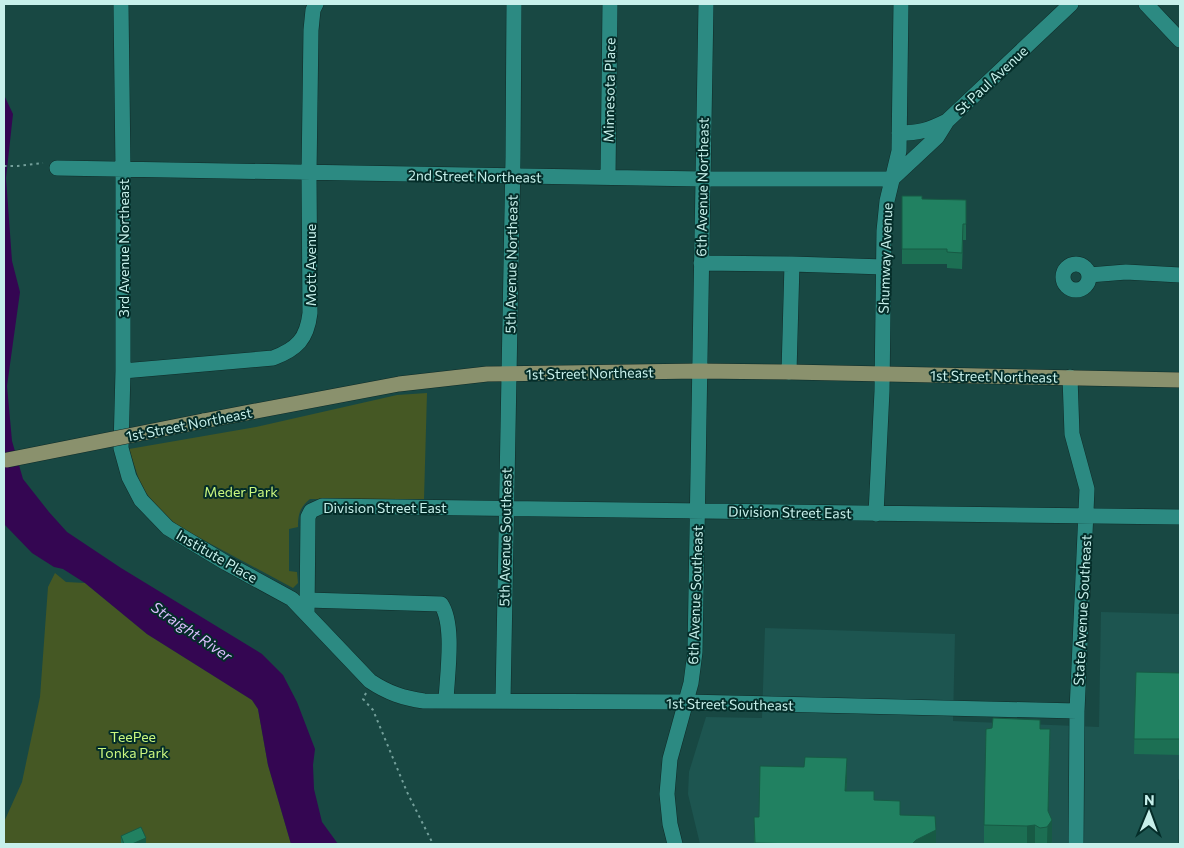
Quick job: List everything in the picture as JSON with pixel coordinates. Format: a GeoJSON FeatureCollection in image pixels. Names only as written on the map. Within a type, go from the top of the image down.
{"type":"FeatureCollection","features":[{"type":"Feature","properties":{"kind":"main road","name":"1st Street Northeast"},"geometry":{"type":"LineString","coordinates":[[5,460],[399,384],[465,376],[699,371],[1180,380]]}},
{"type":"Feature","properties":{"kind":"street","name":"3rd Avenue Northeast"},"geometry":{"type":"LineString","coordinates":[[121,4],[124,169],[124,371],[121,448],[129,477],[135,490]]}},
{"type":"Feature","properties":{"kind":"street","name":"Mott Avenue"},"geometry":{"type":"LineString","coordinates":[[124,371],[273,358],[286,353],[298,345],[305,335],[310,313],[311,30],[313,10],[316,4]]}},
{"type":"Feature","properties":{"kind":"street","name":"5th Avenue Northeast"},"geometry":{"type":"LineString","coordinates":[[509,374],[514,4]]}},
{"type":"Feature","properties":{"kind":"street","name":"Minnesota Place"},"geometry":{"type":"LineString","coordinates":[[608,177],[610,4]]}},
{"type":"Feature","properties":{"kind":"street","name":"6th Avenue Northeast"},"geometry":{"type":"LineString","coordinates":[[699,371],[706,4]]}},
{"type":"Feature","properties":{"kind":"street","name":"Shumway Avenue"},"geometry":{"type":"LineString","coordinates":[[876,514],[883,373],[887,201],[899,151],[900,4]]}},
{"type":"Feature","properties":{"kind":"street","name":"St Paul Avenue"},"geometry":{"type":"LineString","coordinates":[[899,133],[916,133],[932,128],[947,120],[1071,4]]}},
{"type":"Feature","properties":{"kind":"street"},"geometry":{"type":"LineString","coordinates":[[1146,4],[1180,40]]}},
{"type":"Feature","properties":{"kind":"street"},"geometry":{"type":"LineString","coordinates":[[892,179],[937,137],[947,120]]}},
{"type":"Feature","properties":{"kind":"street","name":"2nd Street Northeast"},"geometry":{"type":"LineString","coordinates":[[57,168],[309,174],[702,179],[892,179]]}},
{"type":"Feature","properties":{"kind":"street"},"geometry":{"type":"LineString","coordinates":[[701,263],[884,267]]}},
{"type":"Feature","properties":{"kind":"street"},"geometry":{"type":"LineString","coordinates":[[789,372],[792,264]]}},
{"type":"Feature","properties":{"kind":"street"},"geometry":{"type":"LineString","coordinates":[[1089,275],[1126,272],[1180,274]]}},
{"type":"Feature","properties":{"kind":"street","name":"6th Avenue Southeast"},"geometry":{"type":"LineString","coordinates":[[675,844],[670,824],[667,794],[670,759],[686,702],[695,652],[699,371]]}},
{"type":"Feature","properties":{"kind":"street","name":"5th Avenue Southeast"},"geometry":{"type":"LineString","coordinates":[[503,701],[505,507],[509,374]]}},
{"type":"Feature","properties":{"kind":"street","name":"State Avenue Southeast"},"geometry":{"type":"LineString","coordinates":[[1070,377],[1072,434],[1087,488],[1077,711],[1076,844]]}},
{"type":"Feature","properties":{"kind":"street","name":"Institute Place"},"geometry":{"type":"LineString","coordinates":[[135,490],[149,509],[168,528],[226,563],[307,607],[370,681]]}},
{"type":"Feature","properties":{"kind":"street","name":"Division Street East"},"geometry":{"type":"LineString","coordinates":[[307,607],[308,517],[322,506],[1180,517]]}},
{"type":"Feature","properties":{"kind":"street"},"geometry":{"type":"LineString","coordinates":[[307,607],[441,604],[446,611],[449,627],[446,701]]}},
{"type":"Feature","properties":{"kind":"street","name":"1st Street Southeast"},"geometry":{"type":"LineString","coordinates":[[370,681],[384,690],[403,698],[424,701],[686,702],[1077,711]]}},
{"type":"Feature","properties":{"kind":"path"},"geometry":{"type":"LineString","coordinates":[[4,166],[43,163]]}},
{"type":"Feature","properties":{"kind":"path"},"geometry":{"type":"LineString","coordinates":[[370,681],[364,699],[373,710],[407,792],[432,844]]}},
{"type":"Feature","properties":{"kind":"shaded area"},"geometry":{"type":"Polygon","coordinates":[[[1101,612],[1180,614],[1178,844],[700,844],[688,794],[689,772],[706,717],[762,718],[765,628],[955,634],[953,721],[1099,727],[1101,612]]]}},
{"type":"Feature","properties":{"kind":"green space","name":"Meder Park"},"geometry":{"type":"Polygon","coordinates":[[[427,393],[424,499],[310,499],[300,511],[298,527],[289,529],[289,571],[297,572],[298,583],[293,588],[183,529],[162,514],[141,486],[129,449],[256,427],[397,395],[427,393]]]}},
{"type":"Feature","properties":{"kind":"green space","name":"TeePee Tonka Park"},"geometry":{"type":"Polygon","coordinates":[[[55,573],[66,582],[85,583],[147,634],[252,700],[258,709],[268,765],[291,844],[4,844],[4,822],[22,782],[40,697],[48,587],[55,573]]]}},
{"type":"Feature","properties":{"kind":"water","name":"Straight River"},"geometry":{"type":"Polygon","coordinates":[[[4,95],[13,114],[6,178],[12,261],[20,292],[7,386],[12,441],[23,479],[67,532],[121,568],[262,654],[283,675],[297,702],[315,749],[313,765],[314,789],[322,822],[338,844],[291,844],[268,765],[258,709],[252,700],[147,634],[85,583],[32,553],[4,524],[4,95]]]}},
{"type":"Feature","properties":{"kind":"building"},"geometry":{"type":"Polygon","coordinates":[[[902,196],[922,196],[922,199],[966,200],[966,224],[963,224],[962,253],[947,252],[947,249],[902,249],[902,196]]]}},
{"type":"Feature","properties":{"kind":"building"},"geometry":{"type":"Polygon","coordinates":[[[1136,672],[1180,673],[1180,739],[1134,739],[1136,672]]]}},
{"type":"Feature","properties":{"kind":"building"},"geometry":{"type":"Polygon","coordinates":[[[993,718],[1040,720],[1040,729],[1050,729],[1048,811],[1052,820],[1047,827],[1040,828],[1035,825],[984,825],[986,729],[992,728],[993,718]]]}},
{"type":"Feature","properties":{"kind":"building"},"geometry":{"type":"Polygon","coordinates":[[[805,757],[847,758],[845,791],[874,791],[874,800],[900,801],[900,815],[935,816],[936,830],[912,844],[755,843],[754,817],[759,817],[760,766],[804,767],[805,757]]]}},
{"type":"Feature","properties":{"kind":"building"},"geometry":{"type":"Polygon","coordinates":[[[141,827],[146,838],[132,844],[124,844],[121,836],[141,827]]]}}]}
